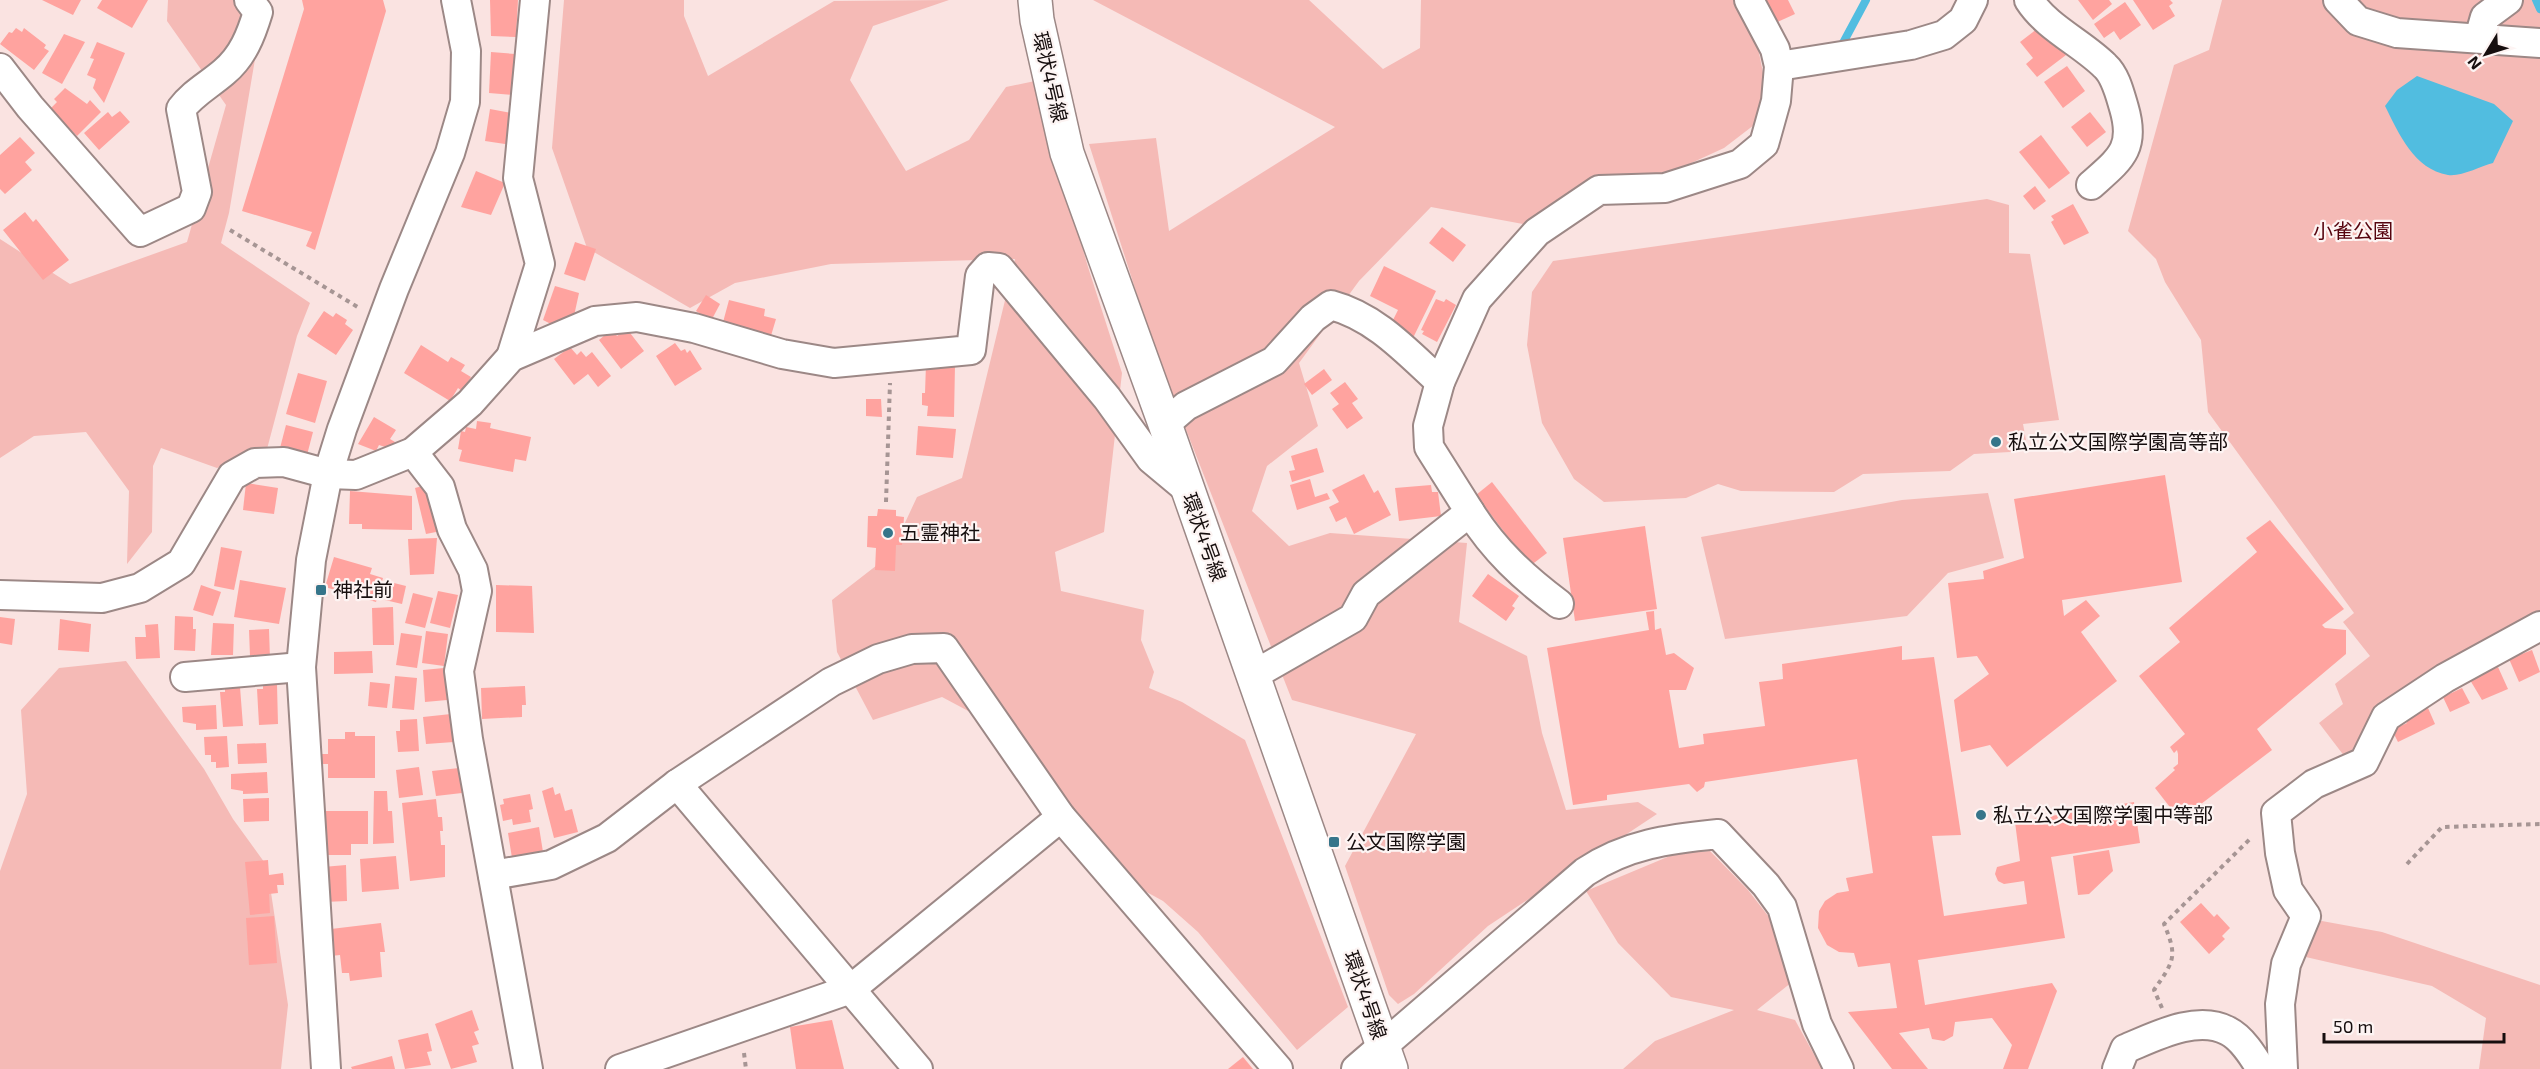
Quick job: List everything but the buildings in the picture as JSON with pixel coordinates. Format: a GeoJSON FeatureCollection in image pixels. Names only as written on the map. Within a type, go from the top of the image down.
{"type":"FeatureCollection","features":[{"type":"Feature","properties":{"kind":"main road","name":"環状4号線"},"geometry":{"type":"LineString","coordinates":[[1035,0],[1037,20],[1067,153],[1165,424],[1386,1057]]}},
{"type":"Feature","properties":{"kind":"street"},"geometry":{"type":"LineString","coordinates":[[0,68],[30,107],[140,232],[190,208],[197,192],[182,109],[191,96],[225,72],[249,42],[258,12],[249,0]]}},
{"type":"Feature","properties":{"kind":"street"},"geometry":{"type":"LineString","coordinates":[[326,1069],[301,667],[311,561],[328,474],[382,322],[450,153],[465,102],[466,51],[456,0]]}},
{"type":"Feature","properties":{"kind":"street"},"geometry":{"type":"LineString","coordinates":[[0,595],[102,598],[140,588],[181,563],[232,476],[255,463],[284,462],[328,474],[356,476],[413,452],[470,403],[511,357],[540,264],[518,178],[535,0]]}},
{"type":"Feature","properties":{"kind":"street"},"geometry":{"type":"LineString","coordinates":[[1559,604],[1515,569],[1488,541],[1429,447],[1428,426],[1440,382],[1477,299],[1537,232],[1599,190],[1665,188],[1740,164],[1764,144],[1776,101],[1779,66],[1775,49],[1749,0]]}},
{"type":"Feature","properties":{"kind":"street"},"geometry":{"type":"LineString","coordinates":[[1779,66],[1911,45],[1944,35],[1963,20],[1973,0]]}},
{"type":"Feature","properties":{"kind":"street"},"geometry":{"type":"LineString","coordinates":[[2029,0],[2033,8],[2107,68],[2120,92],[2130,128],[2127,147],[2120,160],[2091,185]]}},
{"type":"Feature","properties":{"kind":"street"},"geometry":{"type":"LineString","coordinates":[[2338,0],[2358,21],[2397,33],[2540,43]]}},
{"type":"Feature","properties":{"kind":"street"},"geometry":{"type":"LineString","coordinates":[[2479,38],[2485,17],[2508,0]]}},
{"type":"Feature","properties":{"kind":"street"},"geometry":{"type":"LineString","coordinates":[[511,357],[595,321],[637,317],[694,328],[782,354],[834,363],[971,351],[980,276],[988,267],[999,268],[1107,398],[1151,459],[1186,489]]}},
{"type":"Feature","properties":{"kind":"street"},"geometry":{"type":"LineString","coordinates":[[1165,424],[1186,406],[1274,360],[1313,318],[1331,305],[1349,310],[1380,328],[1440,382]]}},
{"type":"Feature","properties":{"kind":"street"},"geometry":{"type":"LineString","coordinates":[[413,452],[440,487],[452,529],[473,570],[477,591],[459,671],[468,739],[528,1069]]}},
{"type":"Feature","properties":{"kind":"street"},"geometry":{"type":"LineString","coordinates":[[1252,676],[1353,618],[1366,594],[1470,512]]}},
{"type":"Feature","properties":{"kind":"street"},"geometry":{"type":"LineString","coordinates":[[2283,1069],[2282,994],[2286,964],[2306,916],[2288,890],[2280,853],[2276,813],[2314,784],[2364,762],[2386,717],[2445,678],[2540,626]]}},
{"type":"Feature","properties":{"kind":"street"},"geometry":{"type":"LineString","coordinates":[[493,876],[551,866],[597,843],[677,784],[831,682],[878,659],[912,649],[945,648],[1061,817],[1278,1069]]}},
{"type":"Feature","properties":{"kind":"street"},"geometry":{"type":"LineString","coordinates":[[184,677],[301,667]]}},
{"type":"Feature","properties":{"kind":"street"},"geometry":{"type":"LineString","coordinates":[[677,784],[918,1069]]}},
{"type":"Feature","properties":{"kind":"street"},"geometry":{"type":"LineString","coordinates":[[620,1069],[851,989],[1061,817]]}},
{"type":"Feature","properties":{"kind":"street"},"geometry":{"type":"LineString","coordinates":[[1356,1069],[1386,1057],[1585,872],[1608,857],[1673,838],[1718,834],[1766,885],[1782,907],[1817,1024],[1833,1061]]}},
{"type":"Feature","properties":{"kind":"street"},"geometry":{"type":"LineString","coordinates":[[2117,1069],[2126,1049],[2171,1030],[2207,1025],[2228,1031],[2242,1044],[2261,1069]]}},
{"type":"Feature","properties":{"kind":"path"},"geometry":{"type":"LineString","coordinates":[[230,230],[382,322]]}},
{"type":"Feature","properties":{"kind":"path"},"geometry":{"type":"LineString","coordinates":[[886,502],[890,357]]}},
{"type":"Feature","properties":{"kind":"path"},"geometry":{"type":"LineString","coordinates":[[2171,1030],[2154,990],[2172,964],[2175,949],[2164,924],[2276,813]]}},
{"type":"Feature","properties":{"kind":"path"},"geometry":{"type":"LineString","coordinates":[[2407,864],[2442,827],[2540,824]]}},
{"type":"Feature","properties":{"kind":"green space"},"geometry":{"type":"Polygon","coordinates":[[[168,0],[265,0],[229,213],[221,243],[310,303],[297,336],[267,449],[217,468],[161,448],[153,466],[152,532],[127,564],[129,491],[86,432],[34,436],[0,458],[0,239],[70,284],[187,242],[226,105],[167,21],[168,0]]]}},
{"type":"Feature","properties":{"kind":"green space"},"geometry":{"type":"Polygon","coordinates":[[[564,0],[684,0],[684,16],[708,76],[834,1],[949,0],[873,26],[850,80],[906,171],[969,140],[1006,87],[1035,81],[1088,267],[1122,373],[1104,532],[1055,552],[1061,591],[1144,610],[1141,640],[1154,672],[1149,688],[1182,702],[1245,740],[1348,1007],[1297,1050],[1198,932],[1163,901],[1099,866],[1017,737],[942,697],[873,720],[837,652],[832,600],[890,555],[917,497],[962,478],[1015,259],[831,264],[735,283],[690,308],[587,248],[552,148],[564,0]]]}},
{"type":"Feature","properties":{"kind":"green space"},"geometry":{"type":"Polygon","coordinates":[[[1093,0],[1309,0],[1383,69],[1420,48],[1421,0],[1743,0],[1758,48],[1771,112],[1724,148],[1600,205],[1523,224],[1431,207],[1359,281],[1299,363],[1318,426],[1267,466],[1252,511],[1289,546],[1330,533],[1467,543],[1459,622],[1527,656],[1542,733],[1566,810],[1638,802],[1657,814],[1488,926],[1414,994],[1398,1004],[1389,995],[1345,866],[1416,734],[1292,700],[1154,348],[1089,144],[1156,138],[1169,231],[1335,127],[1093,0]]]}},
{"type":"Feature","properties":{"kind":"green space","name":"小雀公園"},"geometry":{"type":"Polygon","coordinates":[[[2222,0],[2540,0],[2540,612],[2379,705],[2348,761],[2319,723],[2343,704],[2335,684],[2370,656],[2343,622],[2354,613],[2208,412],[2201,340],[2165,282],[2156,259],[2128,231],[2174,65],[2209,50],[2222,0]]]}},
{"type":"Feature","properties":{"kind":"green space"},"geometry":{"type":"Polygon","coordinates":[[[1987,199],[2009,205],[2009,253],[2030,254],[2059,420],[2023,424],[2028,451],[1974,454],[1950,471],[1863,474],[1834,492],[1741,491],[1718,484],[1686,498],[1604,502],[1574,479],[1542,423],[1527,345],[1532,292],[1553,261],[1987,199]]]}},
{"type":"Feature","properties":{"kind":"green space"},"geometry":{"type":"Polygon","coordinates":[[[1988,493],[2004,558],[1948,573],[1907,616],[1725,639],[1701,537],[1902,500],[1988,493]]]}},
{"type":"Feature","properties":{"kind":"green space"},"geometry":{"type":"Polygon","coordinates":[[[126,661],[204,769],[233,819],[267,866],[288,1005],[281,1069],[0,1069],[0,871],[27,794],[21,710],[59,668],[126,661]]]}},
{"type":"Feature","properties":{"kind":"green space"},"geometry":{"type":"Polygon","coordinates":[[[1710,851],[1748,890],[1786,939],[1797,978],[1757,1010],[1795,1020],[1822,1069],[1623,1069],[1655,1041],[1734,1010],[1671,997],[1618,943],[1586,891],[1677,853],[1710,851]]]}},
{"type":"Feature","properties":{"kind":"green space"},"geometry":{"type":"Polygon","coordinates":[[[2311,919],[2382,932],[2540,985],[2540,1069],[2479,1069],[2486,1018],[2432,986],[2297,955],[2311,919]]]}},
{"type":"Feature","properties":{"kind":"water"},"geometry":{"type":"Polygon","coordinates":[[[2417,76],[2494,104],[2513,121],[2493,163],[2465,173],[2448,175],[2426,166],[2409,149],[2385,106],[2397,90],[2417,76]]]}},
{"type":"Feature","properties":{"kind":"waterway"},"geometry":{"type":"LineString","coordinates":[[1843,43],[1866,0]]}},
{"type":"Feature","properties":{"kind":"waterway"},"geometry":{"type":"LineString","coordinates":[[2536,0],[2540,9]]}},
{"type":"Feature","properties":{"kind":"place","name":"私立公文国際学園高等部"},"geometry":{"type":"Point","coordinates":[1996,442]}},
{"type":"Feature","properties":{"kind":"place","name":"五霊神社"},"geometry":{"type":"Point","coordinates":[888,533]}},
{"type":"Feature","properties":{"kind":"place","name":"神社前"},"geometry":{"type":"Point","coordinates":[321,590]}},
{"type":"Feature","properties":{"kind":"place","name":"私立公文国際学園中等部"},"geometry":{"type":"Point","coordinates":[1981,815]}},
{"type":"Feature","properties":{"kind":"place","name":"公文国際学園"},"geometry":{"type":"Point","coordinates":[1334,842]}}]}
